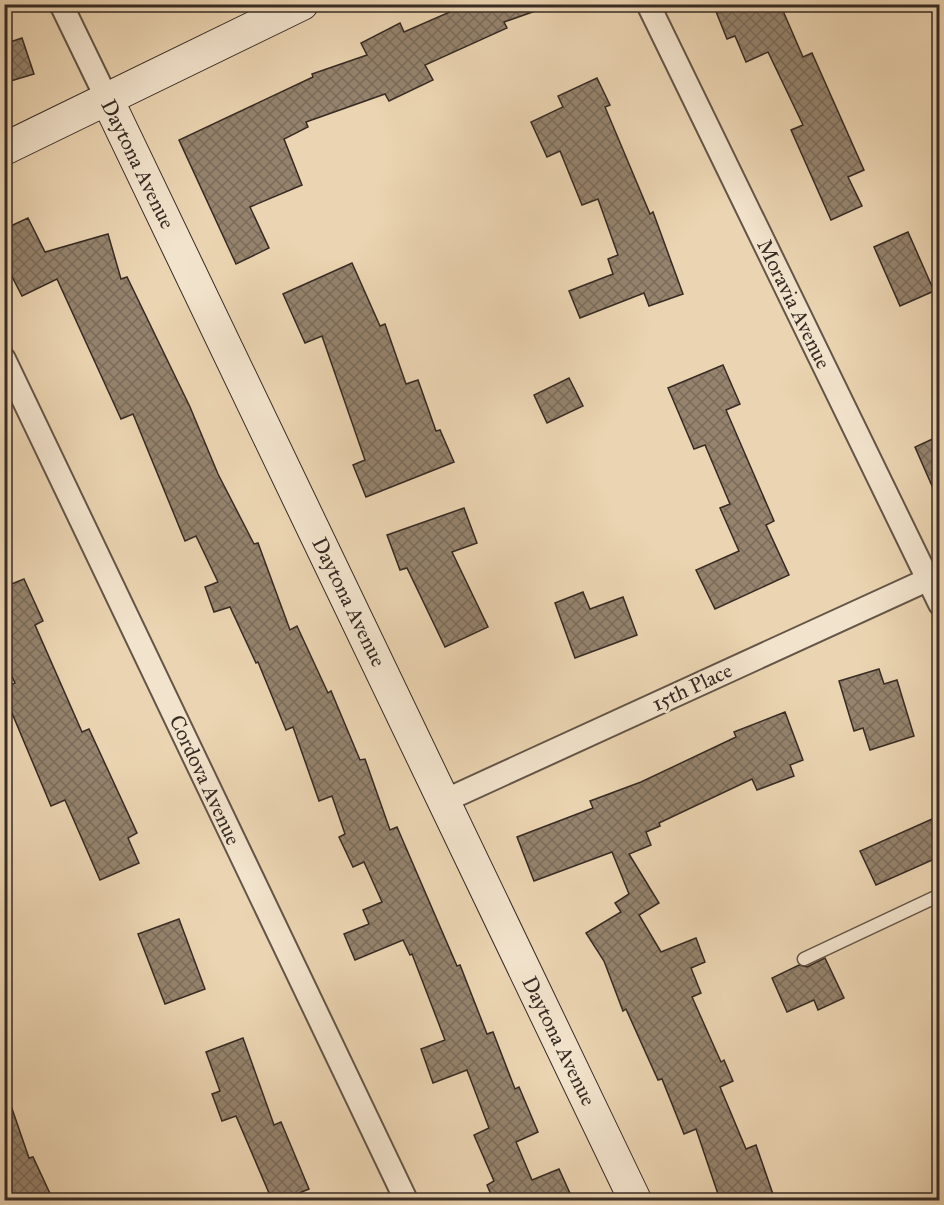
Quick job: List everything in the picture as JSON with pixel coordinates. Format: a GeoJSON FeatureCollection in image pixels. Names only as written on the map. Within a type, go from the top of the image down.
{"type":"FeatureCollection","features":[{"type":"Feature","properties":{"kind":"street","name":"Daytona Avenue"},"geometry":{"type":"LineString","coordinates":[[61,4],[635,1200]]}},
{"type":"Feature","properties":{"kind":"street"},"geometry":{"type":"LineString","coordinates":[[4,149],[302,4]]}},
{"type":"Feature","properties":{"kind":"street","name":"Moravia Avenue"},"geometry":{"type":"LineString","coordinates":[[648,4],[934,576],[939,604]]}},
{"type":"Feature","properties":{"kind":"street","name":"Cordova Avenue"},"geometry":{"type":"LineString","coordinates":[[4,359],[406,1200]]}},
{"type":"Feature","properties":{"kind":"street","name":"15th Place"},"geometry":{"type":"LineString","coordinates":[[444,801],[934,576]]}},
{"type":"Feature","properties":{"kind":"lane"},"geometry":{"type":"LineString","coordinates":[[804,959],[939,895]]}},
{"type":"Feature","properties":{"kind":"building"},"geometry":{"type":"Polygon","coordinates":[[[468,4],[543,4],[544,8],[504,22],[507,28],[425,65],[433,80],[389,101],[385,94],[306,122],[308,127],[284,139],[302,185],[250,207],[269,248],[236,264],[179,140],[313,77],[312,74],[367,55],[361,43],[400,23],[404,32],[468,4]]]}},
{"type":"Feature","properties":{"kind":"building"},"geometry":{"type":"Polygon","coordinates":[[[713,4],[780,4],[803,57],[812,53],[864,170],[848,177],[862,206],[831,220],[791,130],[803,125],[768,52],[746,62],[735,36],[727,39],[713,4]]]}},
{"type":"Feature","properties":{"kind":"building"},"geometry":{"type":"Polygon","coordinates":[[[22,38],[34,74],[4,83],[4,44],[22,38]]]}},
{"type":"Feature","properties":{"kind":"building"},"geometry":{"type":"Polygon","coordinates":[[[597,78],[610,105],[605,107],[650,214],[653,212],[683,294],[649,306],[644,293],[580,318],[569,291],[613,274],[608,259],[618,255],[598,199],[582,205],[560,151],[547,157],[531,122],[563,107],[558,96],[597,78]]]}},
{"type":"Feature","properties":{"kind":"building"},"geometry":{"type":"Polygon","coordinates":[[[28,218],[45,252],[108,234],[121,279],[127,277],[190,407],[218,474],[254,544],[258,543],[290,630],[297,626],[328,693],[331,691],[360,760],[365,759],[390,830],[397,827],[457,966],[460,965],[487,1034],[493,1032],[515,1089],[519,1087],[538,1132],[516,1142],[532,1180],[559,1169],[573,1200],[484,1200],[492,1197],[487,1185],[494,1181],[474,1135],[489,1128],[467,1070],[433,1083],[421,1049],[445,1040],[412,954],[410,955],[403,940],[355,960],[344,934],[369,924],[363,910],[382,902],[364,862],[353,867],[339,837],[345,834],[332,796],[319,801],[293,727],[286,730],[258,662],[256,663],[230,607],[214,612],[205,587],[218,582],[196,536],[185,541],[133,414],[121,419],[57,279],[22,296],[4,261],[4,229],[28,218]]]}},
{"type":"Feature","properties":{"kind":"building"},"geometry":{"type":"Polygon","coordinates":[[[908,232],[934,291],[900,306],[874,247],[908,232]]]}},
{"type":"Feature","properties":{"kind":"building"},"geometry":{"type":"Polygon","coordinates":[[[352,263],[380,326],[385,324],[406,384],[418,380],[436,431],[440,430],[454,462],[366,497],[353,465],[365,460],[322,336],[305,343],[283,294],[352,263]]]}},
{"type":"Feature","properties":{"kind":"building"},"geometry":{"type":"Polygon","coordinates":[[[723,365],[740,404],[726,410],[774,521],[766,525],[789,575],[715,609],[696,570],[739,551],[720,508],[730,504],[705,445],[694,449],[668,388],[723,365]]]}},
{"type":"Feature","properties":{"kind":"building"},"geometry":{"type":"Polygon","coordinates":[[[569,378],[583,406],[547,423],[534,395],[569,378]]]}},
{"type":"Feature","properties":{"kind":"building"},"geometry":{"type":"Polygon","coordinates":[[[939,436],[939,502],[915,447],[939,436]]]}},
{"type":"Feature","properties":{"kind":"building"},"geometry":{"type":"Polygon","coordinates":[[[464,508],[477,543],[452,552],[488,627],[445,647],[407,568],[400,570],[387,535],[464,508]]]}},
{"type":"Feature","properties":{"kind":"building"},"geometry":{"type":"Polygon","coordinates":[[[24,579],[43,621],[35,625],[82,732],[89,729],[137,833],[128,838],[139,863],[100,880],[65,800],[51,806],[4,694],[4,688],[15,683],[4,660],[4,587],[24,579]]]}},
{"type":"Feature","properties":{"kind":"building"},"geometry":{"type":"Polygon","coordinates":[[[583,592],[590,609],[623,597],[637,635],[575,658],[555,603],[583,592]]]}},
{"type":"Feature","properties":{"kind":"building"},"geometry":{"type":"Polygon","coordinates":[[[879,669],[884,684],[897,680],[914,736],[870,750],[863,728],[854,731],[839,681],[879,669]]]}},
{"type":"Feature","properties":{"kind":"building"},"geometry":{"type":"Polygon","coordinates":[[[785,712],[803,760],[790,765],[794,776],[757,790],[752,779],[659,823],[660,826],[646,832],[651,845],[629,854],[659,903],[639,915],[661,952],[696,938],[705,962],[691,968],[701,993],[692,997],[721,1062],[724,1060],[733,1081],[720,1087],[746,1149],[756,1145],[775,1200],[720,1200],[696,1129],[684,1134],[662,1079],[658,1080],[626,1009],[623,1011],[604,961],[586,933],[621,912],[615,903],[629,894],[612,852],[534,881],[517,837],[593,808],[590,801],[641,782],[736,737],[734,732],[785,712]]]}},
{"type":"Feature","properties":{"kind":"building"},"geometry":{"type":"Polygon","coordinates":[[[939,816],[939,857],[876,885],[860,851],[939,816]]]}},
{"type":"Feature","properties":{"kind":"building"},"geometry":{"type":"Polygon","coordinates":[[[179,919],[205,989],[165,1004],[138,934],[179,919]]]}},
{"type":"Feature","properties":{"kind":"building"},"geometry":{"type":"Polygon","coordinates":[[[825,958],[844,998],[818,1010],[814,1000],[787,1012],[772,978],[799,965],[807,967],[825,958]]]}},
{"type":"Feature","properties":{"kind":"building"},"geometry":{"type":"Polygon","coordinates":[[[243,1038],[274,1125],[281,1122],[309,1189],[282,1200],[272,1200],[236,1116],[222,1121],[212,1094],[220,1091],[206,1052],[243,1038]]]}},
{"type":"Feature","properties":{"kind":"building"},"geometry":{"type":"Polygon","coordinates":[[[8,1097],[29,1158],[33,1157],[53,1200],[4,1200],[4,1098],[8,1097]]]}}]}
